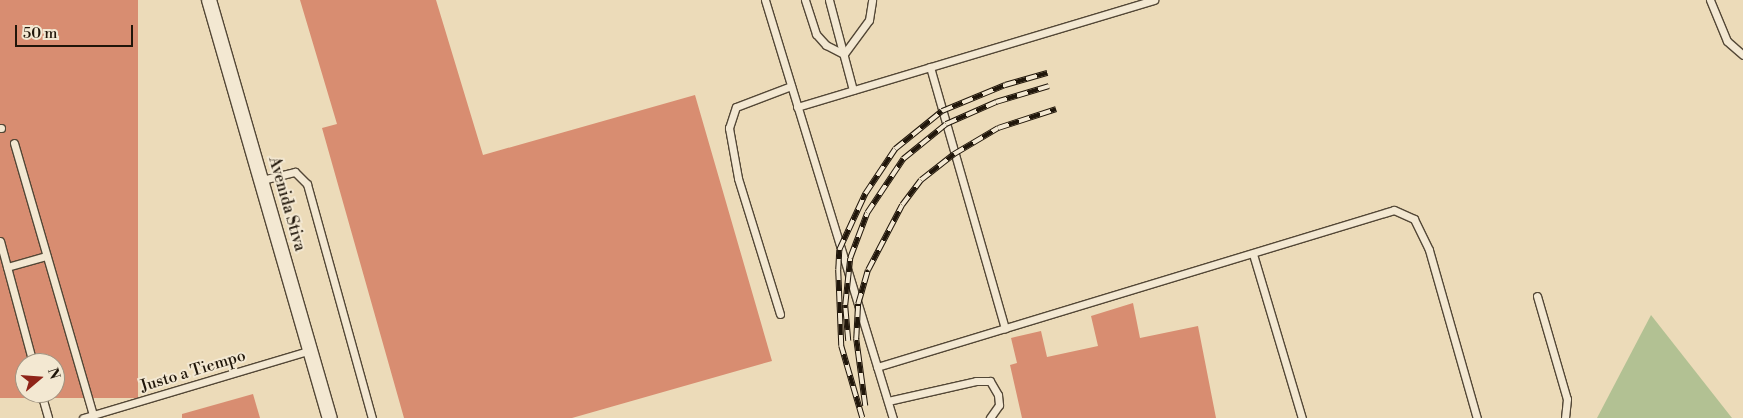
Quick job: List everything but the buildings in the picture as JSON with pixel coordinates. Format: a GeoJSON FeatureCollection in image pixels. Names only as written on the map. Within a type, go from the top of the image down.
{"type":"FeatureCollection","features":[{"type":"Feature","properties":{"kind":"street","name":"Avenida Stiva"},"geometry":{"type":"LineString","coordinates":[[209,0],[312,350],[330,418]]}},
{"type":"Feature","properties":{"kind":"lane"},"geometry":{"type":"LineString","coordinates":[[765,0],[893,418]]}},
{"type":"Feature","properties":{"kind":"lane"},"geometry":{"type":"LineString","coordinates":[[805,0],[816,34],[826,45],[844,54]]}},
{"type":"Feature","properties":{"kind":"lane"},"geometry":{"type":"LineString","coordinates":[[830,0],[852,90]]}},
{"type":"Feature","properties":{"kind":"lane"},"geometry":{"type":"LineString","coordinates":[[844,54],[870,20],[872,0]]}},
{"type":"Feature","properties":{"kind":"lane"},"geometry":{"type":"LineString","coordinates":[[797,107],[1154,0]]}},
{"type":"Feature","properties":{"kind":"lane"},"geometry":{"type":"LineString","coordinates":[[1710,0],[1727,42],[1743,55]]}},
{"type":"Feature","properties":{"kind":"lane"},"geometry":{"type":"LineString","coordinates":[[930,67],[1005,328]]}},
{"type":"Feature","properties":{"kind":"lane"},"geometry":{"type":"LineString","coordinates":[[780,314],[738,178],[729,128],[736,106],[791,86]]}},
{"type":"Feature","properties":{"kind":"lane"},"geometry":{"type":"LineString","coordinates":[[14,143],[93,415]]}},
{"type":"Feature","properties":{"kind":"lane"},"geometry":{"type":"LineString","coordinates":[[262,180],[295,172],[307,184],[372,418]]}},
{"type":"Feature","properties":{"kind":"lane"},"geometry":{"type":"LineString","coordinates":[[877,366],[1253,254],[1384,210],[1404,212],[1414,219],[1429,250],[1478,418]]}},
{"type":"Feature","properties":{"kind":"lane"},"geometry":{"type":"LineString","coordinates":[[0,241],[30,353]]}},
{"type":"Feature","properties":{"kind":"lane"},"geometry":{"type":"LineString","coordinates":[[1253,254],[1302,418]]}},
{"type":"Feature","properties":{"kind":"lane"},"geometry":{"type":"LineString","coordinates":[[7,267],[46,256]]}},
{"type":"Feature","properties":{"kind":"lane"},"geometry":{"type":"LineString","coordinates":[[1537,296],[1567,399],[1564,418]]}},
{"type":"Feature","properties":{"kind":"lane","name":"Justo a Tiempo"},"geometry":{"type":"LineString","coordinates":[[83,418],[312,350]]}},
{"type":"Feature","properties":{"kind":"lane"},"geometry":{"type":"LineString","coordinates":[[888,401],[983,380],[990,381],[998,395],[1000,406],[990,418]]}},
{"type":"Feature","properties":{"kind":"lane"},"geometry":{"type":"LineString","coordinates":[[44,403],[48,418]]}},
{"type":"Feature","properties":{"kind":"green space"},"geometry":{"type":"Polygon","coordinates":[[[1651,315],[1732,418],[1597,418],[1651,315]]]}},
{"type":"Feature","properties":{"kind":"railway"},"geometry":{"type":"LineString","coordinates":[[862,418],[841,346],[838,270],[839,250],[865,194],[895,149],[942,111],[1005,85],[1047,73]]}},
{"type":"Feature","properties":{"kind":"railway"},"geometry":{"type":"LineString","coordinates":[[848,341],[845,305],[850,258],[867,213],[903,159],[946,124],[996,102],[1049,86]]}},
{"type":"Feature","properties":{"kind":"railway"},"geometry":{"type":"LineString","coordinates":[[865,406],[856,339],[858,304],[868,270],[902,205],[921,180],[954,154],[998,128],[1056,109]]}}]}
